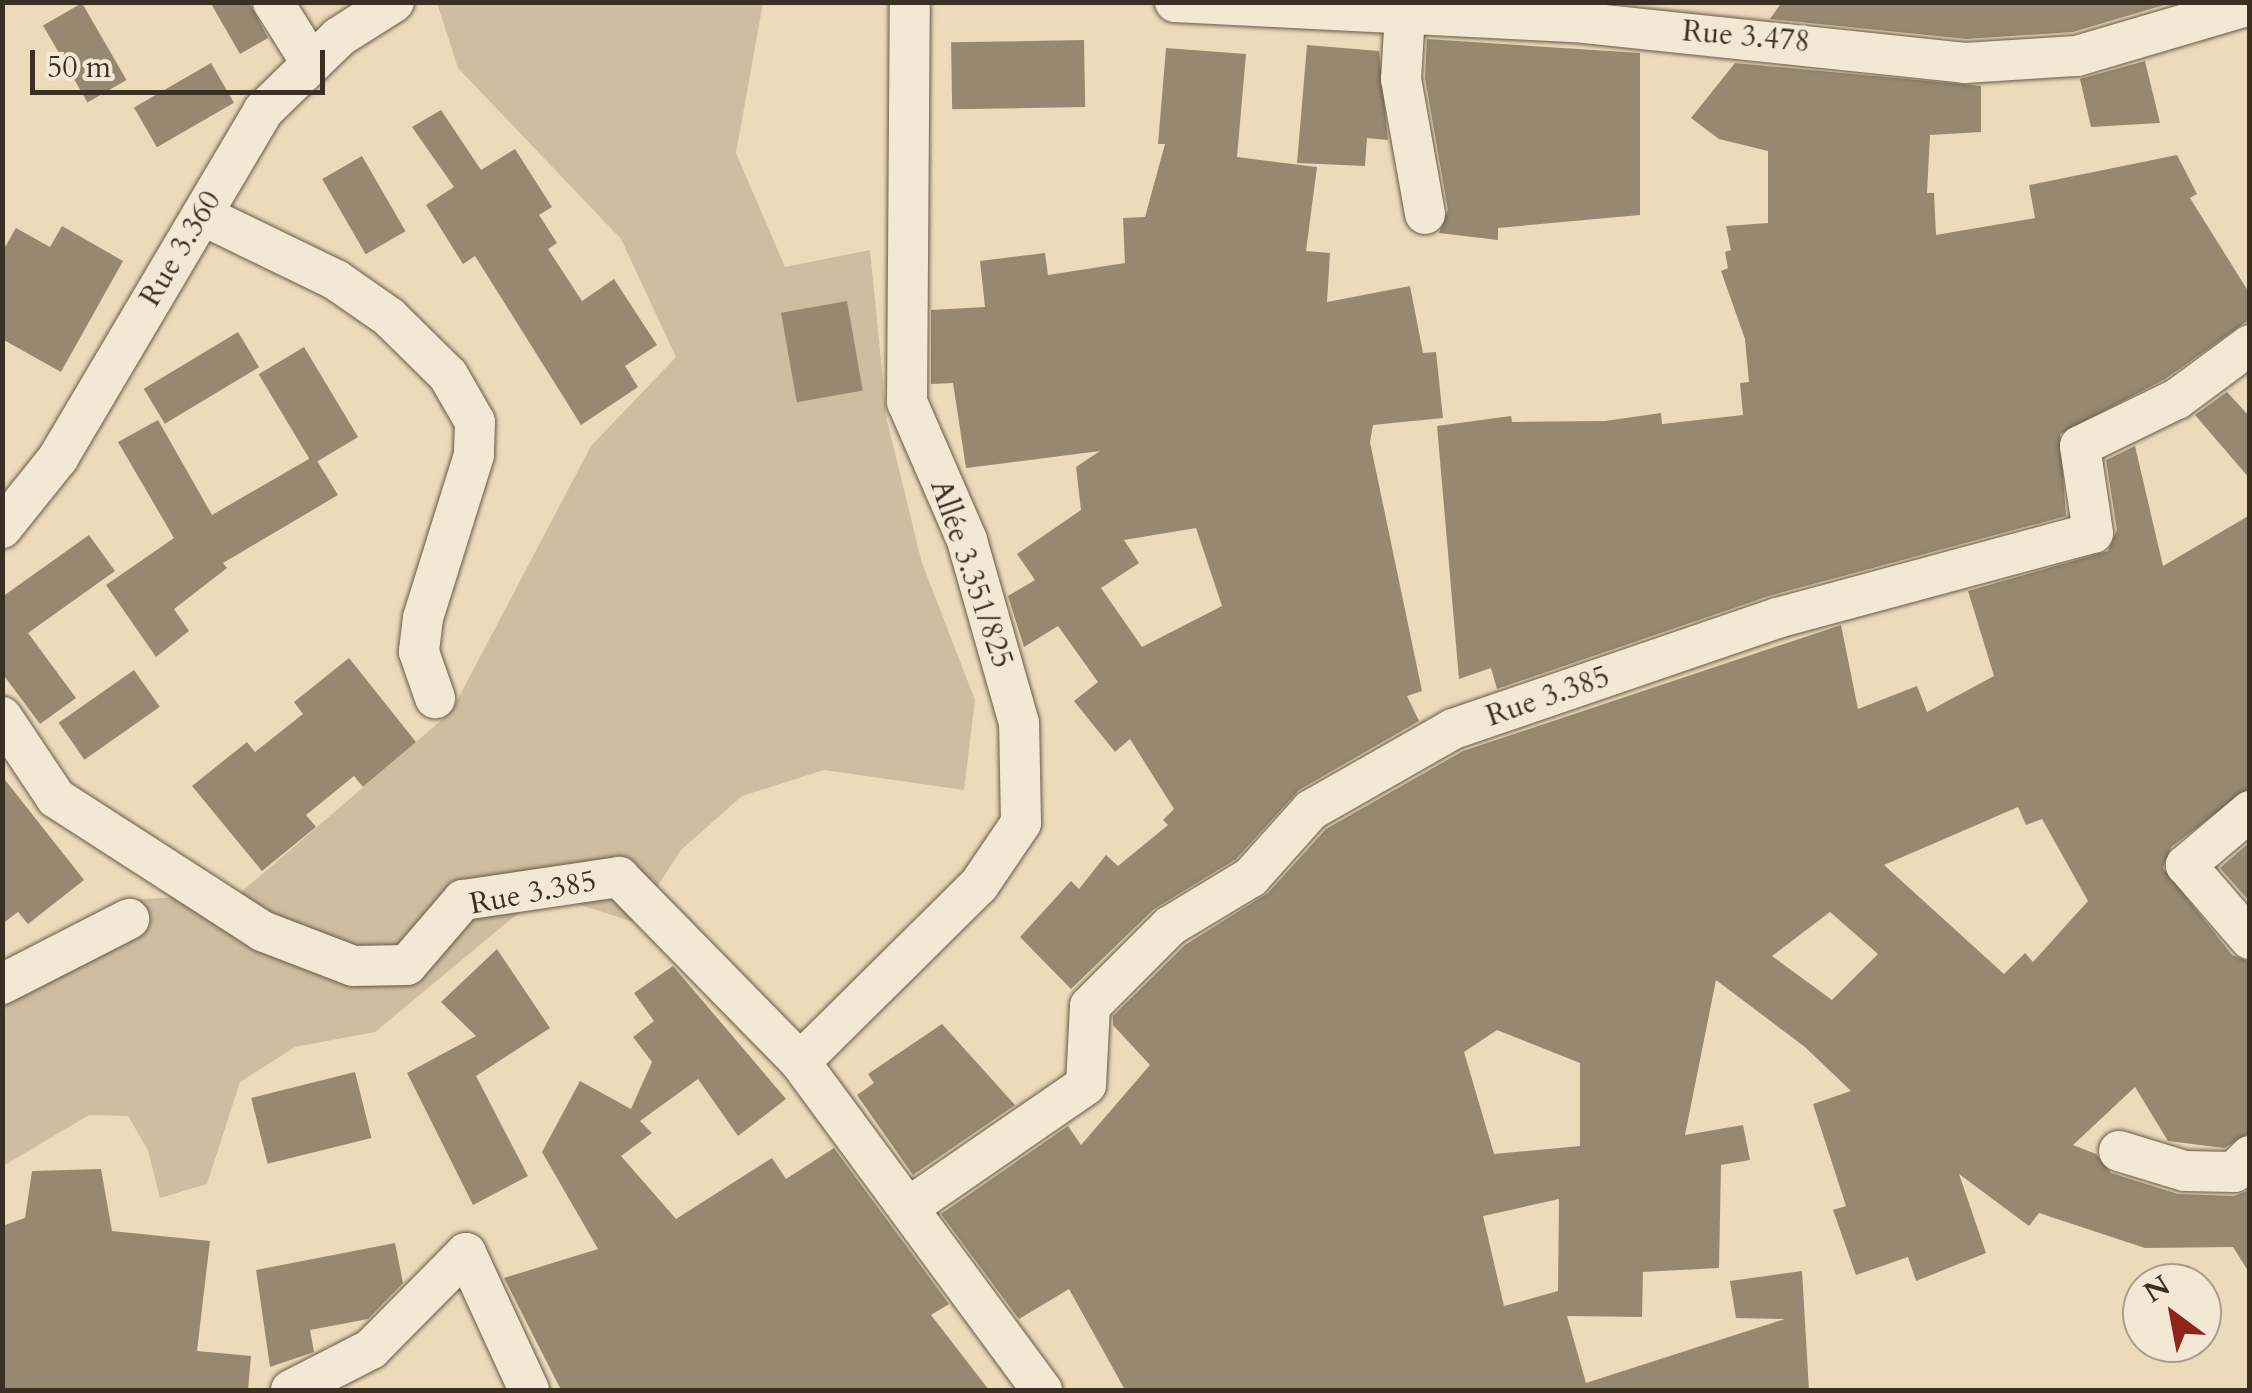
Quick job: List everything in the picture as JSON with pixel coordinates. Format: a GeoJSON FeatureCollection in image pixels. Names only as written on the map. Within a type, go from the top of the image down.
{"type":"FeatureCollection","features":[{"type":"Feature","properties":{"kind":"street"},"geometry":{"type":"LineString","coordinates":[[273,2],[310,61]]}},
{"type":"Feature","properties":{"kind":"street","name":"Rue 3.360"},"geometry":{"type":"LineString","coordinates":[[2,528],[58,458],[263,110],[310,61],[394,2]]}},
{"type":"Feature","properties":{"kind":"street","name":"Allée 3.351/825"},"geometry":{"type":"LineString","coordinates":[[800,1062],[979,885],[1021,823],[1020,723],[967,540],[907,402],[910,2]]}},
{"type":"Feature","properties":{"kind":"street","name":"Rue 3.478"},"geometry":{"type":"LineString","coordinates":[[1174,2],[1585,23],[1965,63],[2077,56],[2250,5]]}},
{"type":"Feature","properties":{"kind":"street"},"geometry":{"type":"LineString","coordinates":[[1404,14],[1401,79],[1425,214]]}},
{"type":"Feature","properties":{"kind":"street"},"geometry":{"type":"LineString","coordinates":[[202,215],[336,280],[389,317],[448,375],[475,422],[474,454],[423,618],[419,652],[435,698]]}},
{"type":"Feature","properties":{"kind":"street","name":"Rue 3.385"},"geometry":{"type":"LineString","coordinates":[[909,1208],[1086,1086],[1090,1006],[1170,926],[1251,877],[1311,810],[1453,730],[1777,618],[2092,533],[2080,446],[2178,398],[2250,345]]}},
{"type":"Feature","properties":{"kind":"street","name":"Rue 3.385"},"geometry":{"type":"LineString","coordinates":[[2,717],[56,798],[262,932],[353,966],[407,964],[463,900],[619,877],[800,1062],[1042,1390]]}},
{"type":"Feature","properties":{"kind":"street"},"geometry":{"type":"LineString","coordinates":[[2250,811],[2186,865],[2250,938]]}},
{"type":"Feature","properties":{"kind":"street"},"geometry":{"type":"LineString","coordinates":[[2,984],[129,920]]}},
{"type":"Feature","properties":{"kind":"street"},"geometry":{"type":"LineString","coordinates":[[2120,1151],[2185,1171],[2234,1172],[2250,1156]]}},
{"type":"Feature","properties":{"kind":"street"},"geometry":{"type":"LineString","coordinates":[[291,1390],[372,1349],[466,1253],[529,1390]]}},
{"type":"Feature","properties":{"kind":"shaded area"},"geometry":{"type":"Polygon","coordinates":[[[437,3],[763,3],[736,153],[785,267],[870,250],[887,421],[922,563],[975,700],[964,790],[824,770],[742,796],[681,850],[634,922],[568,901],[533,901],[375,1032],[295,1047],[240,1082],[207,1184],[160,1198],[148,1150],[128,1116],[89,1115],[3,1166],[2,968],[126,900],[239,894],[451,712],[591,446],[676,357],[621,239],[458,68],[437,3]]]}},
{"type":"Feature","properties":{"kind":"building"},"geometry":{"type":"Polygon","coordinates":[[[210,2],[249,2],[268,38],[240,54],[210,2]]]}},
{"type":"Feature","properties":{"kind":"building"},"geometry":{"type":"Polygon","coordinates":[[[1782,2],[2174,2],[2073,32],[1966,39],[1770,19],[1782,2]]]}},
{"type":"Feature","properties":{"kind":"building"},"geometry":{"type":"Polygon","coordinates":[[[82,3],[126,80],[88,103],[43,26],[82,3]]]}},
{"type":"Feature","properties":{"kind":"building"},"geometry":{"type":"Polygon","coordinates":[[[1427,39],[1640,53],[1640,215],[1498,228],[1498,240],[1439,233],[1448,210],[1425,78],[1427,39]]]}},
{"type":"Feature","properties":{"kind":"building"},"geometry":{"type":"Polygon","coordinates":[[[1084,40],[1085,107],[952,109],[951,42],[1084,40]]]}},
{"type":"Feature","properties":{"kind":"building"},"geometry":{"type":"Polygon","coordinates":[[[1307,45],[1379,51],[1388,140],[1367,138],[1365,166],[1297,163],[1307,45]]]}},
{"type":"Feature","properties":{"kind":"building"},"geometry":{"type":"Polygon","coordinates":[[[1166,48],[1246,54],[1237,157],[1317,167],[1306,251],[1330,253],[1327,302],[1410,286],[1423,353],[1436,352],[1443,418],[1373,425],[1370,442],[1422,691],[1407,696],[1419,721],[1299,790],[1236,859],[1154,909],[1071,989],[1020,937],[1071,881],[1079,889],[1106,855],[1118,866],[1168,825],[1163,820],[1174,809],[1130,739],[1115,752],[1074,701],[1098,682],[1058,626],[1024,647],[1008,596],[1035,580],[1017,554],[1081,510],[1076,467],[1100,451],[966,468],[953,383],[931,384],[931,310],[985,307],[980,261],[1045,253],[1048,275],[1125,263],[1123,218],[1145,217],[1165,144],[1158,144],[1166,48]],[[1196,528],[1124,540],[1139,563],[1101,588],[1142,647],[1222,606],[1196,528]]]}},
{"type":"Feature","properties":{"kind":"building"},"geometry":{"type":"Polygon","coordinates":[[[2145,61],[2160,123],[2091,127],[2080,79],[2145,61]]]}},
{"type":"Feature","properties":{"kind":"building"},"geometry":{"type":"Polygon","coordinates":[[[211,63],[234,103],[157,147],[134,108],[211,63]]]}},
{"type":"Feature","properties":{"kind":"building"},"geometry":{"type":"Polygon","coordinates":[[[1735,63],[1981,86],[1981,132],[1930,135],[1927,193],[1934,193],[1936,235],[2035,218],[2029,185],[2177,155],[2197,194],[2190,198],[2250,294],[2250,319],[2165,379],[2060,434],[2066,516],[1769,596],[1497,689],[1491,668],[1459,679],[1437,426],[1511,416],[1512,422],[1605,421],[1661,413],[1662,424],[1743,415],[1740,383],[1749,382],[1745,339],[1721,271],[1728,268],[1725,252],[1731,250],[1726,226],[1768,223],[1768,151],[1719,139],[1691,118],[1735,63]]]}},
{"type":"Feature","properties":{"kind":"building"},"geometry":{"type":"Polygon","coordinates":[[[441,110],[481,170],[515,149],[552,207],[539,215],[557,243],[548,249],[582,301],[614,279],[657,345],[625,366],[638,387],[581,425],[475,256],[463,264],[426,205],[454,187],[412,127],[441,110]]]}},
{"type":"Feature","properties":{"kind":"building"},"geometry":{"type":"Polygon","coordinates":[[[362,156],[406,231],[366,254],[322,179],[362,156]]]}},
{"type":"Feature","properties":{"kind":"building"},"geometry":{"type":"Polygon","coordinates":[[[62,226],[123,261],[61,372],[2,339],[2,252],[16,228],[50,247],[62,226]]]}},
{"type":"Feature","properties":{"kind":"building"},"geometry":{"type":"Polygon","coordinates":[[[847,301],[863,391],[797,402],[781,313],[847,301]]]}},
{"type":"Feature","properties":{"kind":"building"},"geometry":{"type":"Polygon","coordinates":[[[238,332],[259,367],[165,424],[144,389],[238,332]]]}},
{"type":"Feature","properties":{"kind":"building"},"geometry":{"type":"Polygon","coordinates":[[[304,347],[358,437],[313,464],[259,374],[304,347]]]}},
{"type":"Feature","properties":{"kind":"building"},"geometry":{"type":"Polygon","coordinates":[[[2227,392],[2250,417],[2250,479],[2195,415],[2227,392]]]}},
{"type":"Feature","properties":{"kind":"building"},"geometry":{"type":"Polygon","coordinates":[[[158,420],[212,515],[314,456],[338,495],[223,563],[227,568],[174,609],[189,631],[156,657],[106,585],[174,538],[118,442],[158,420]]]}},
{"type":"Feature","properties":{"kind":"building"},"geometry":{"type":"Polygon","coordinates":[[[2135,446],[2163,566],[2250,515],[2250,788],[2171,847],[2163,868],[2232,955],[2250,962],[2250,1133],[2224,1148],[2168,1141],[2135,1087],[2073,1145],[2096,1154],[2111,1173],[2178,1194],[2234,1196],[2250,1190],[2250,1274],[2233,1247],[2145,1248],[2039,1213],[2029,1226],[1959,1174],[1986,1253],[1916,1281],[1908,1257],[1856,1275],[1833,1210],[1846,1206],[1813,1104],[1851,1091],[1805,1047],[1716,980],[1685,1135],[1743,1125],[1750,1160],[1721,1165],[1719,1268],[1643,1272],[1642,1317],[1567,1316],[1586,1383],[1785,1319],[1736,1318],[1730,1281],[1802,1271],[1809,1390],[1125,1390],[1069,1289],[1019,1319],[941,1214],[1068,1126],[1081,1145],[1150,1065],[1113,1025],[1113,1016],[1185,945],[1268,893],[1326,829],[1463,751],[1841,625],[1858,709],[1917,686],[1927,712],[1994,676],[1968,591],[2108,551],[2117,530],[2106,460],[2135,446]],[[2018,807],[1884,865],[2004,974],[2025,953],[2033,962],[2088,901],[2042,819],[2026,825],[2018,807]],[[1830,912],[1772,956],[1832,1000],[1878,954],[1830,912]],[[1497,1030],[1464,1052],[1494,1154],[1580,1146],[1580,1063],[1497,1030]],[[1559,1199],[1483,1216],[1504,1306],[1558,1291],[1559,1199]]]}},
{"type":"Feature","properties":{"kind":"building"},"geometry":{"type":"Polygon","coordinates":[[[89,535],[115,571],[28,633],[76,698],[40,724],[2,673],[2,597],[89,535]]]}},
{"type":"Feature","properties":{"kind":"building"},"geometry":{"type":"Polygon","coordinates":[[[349,658],[416,742],[363,787],[354,776],[306,815],[316,827],[262,871],[192,786],[247,742],[255,752],[303,714],[294,702],[349,658]]]}},
{"type":"Feature","properties":{"kind":"building"},"geometry":{"type":"Polygon","coordinates":[[[134,670],[160,707],[84,760],[59,723],[134,670]]]}},
{"type":"Feature","properties":{"kind":"building"},"geometry":{"type":"Polygon","coordinates":[[[2,776],[84,880],[28,924],[18,912],[2,924],[2,776]]]}},
{"type":"Feature","properties":{"kind":"building"},"geometry":{"type":"Polygon","coordinates":[[[2250,842],[2250,902],[2220,868],[2250,842]]]}},
{"type":"Feature","properties":{"kind":"building"},"geometry":{"type":"Polygon","coordinates":[[[497,949],[550,1028],[476,1076],[528,1176],[473,1205],[407,1073],[476,1036],[441,1002],[497,949]]]}},
{"type":"Feature","properties":{"kind":"building"},"geometry":{"type":"Polygon","coordinates":[[[673,966],[786,1099],[738,1136],[698,1079],[640,1121],[652,1133],[621,1156],[676,1219],[772,1158],[786,1179],[834,1148],[949,1304],[931,1315],[989,1390],[561,1390],[504,1278],[598,1249],[542,1152],[580,1081],[631,1109],[652,1062],[633,1037],[654,1021],[634,993],[673,966]]]}},
{"type":"Feature","properties":{"kind":"building"},"geometry":{"type":"Polygon","coordinates":[[[942,1024],[1015,1105],[913,1175],[857,1095],[874,1083],[868,1074],[942,1024]]]}},
{"type":"Feature","properties":{"kind":"building"},"geometry":{"type":"Polygon","coordinates":[[[355,1072],[371,1138],[268,1164],[251,1098],[355,1072]]]}},
{"type":"Feature","properties":{"kind":"building"},"geometry":{"type":"Polygon","coordinates":[[[101,1169],[112,1231],[210,1241],[197,1351],[251,1356],[248,1390],[2,1390],[2,1226],[25,1218],[32,1171],[101,1169]]]}},
{"type":"Feature","properties":{"kind":"building"},"geometry":{"type":"Polygon","coordinates":[[[395,1243],[403,1283],[368,1319],[310,1330],[314,1352],[270,1367],[256,1270],[395,1243]]]}}]}
